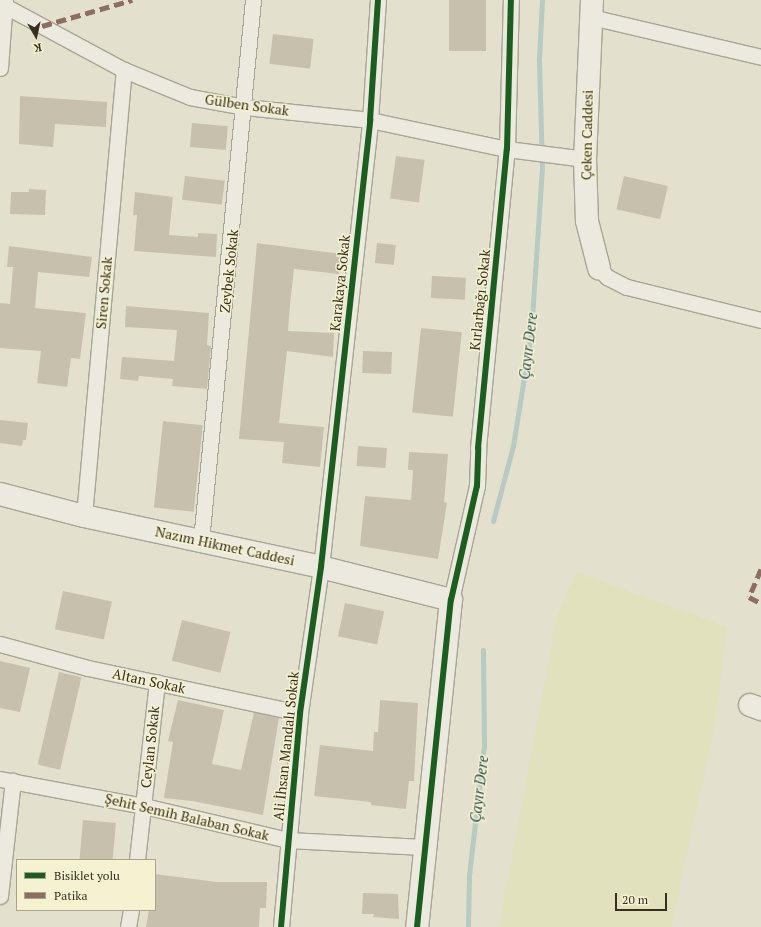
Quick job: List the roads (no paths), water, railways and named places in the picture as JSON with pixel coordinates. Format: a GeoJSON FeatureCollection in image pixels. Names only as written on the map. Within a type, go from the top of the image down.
{"type":"FeatureCollection","features":[{"type":"Feature","properties":{"kind":"street","name":"Zeybek Sokak"},"geometry":{"type":"LineString","coordinates":[[202,541],[245,107],[253,0]]}},
{"type":"Feature","properties":{"kind":"street","name":"Karakaya Sokak"},"geometry":{"type":"LineString","coordinates":[[321,567],[370,120],[378,0]]}},
{"type":"Feature","properties":{"kind":"street","name":"Kırlarbağı Sokak"},"geometry":{"type":"LineString","coordinates":[[450,600],[477,486],[478,448],[507,149],[511,0]]}},
{"type":"Feature","properties":{"kind":"street","name":"Gülben Sokak"},"geometry":{"type":"LineString","coordinates":[[5,3],[124,70],[190,97],[245,107],[370,120],[507,149],[585,159]]}},
{"type":"Feature","properties":{"kind":"street"},"geometry":{"type":"LineString","coordinates":[[0,68],[5,3]]}},
{"type":"Feature","properties":{"kind":"street"},"geometry":{"type":"LineString","coordinates":[[591,9],[761,57]]}},
{"type":"Feature","properties":{"kind":"street","name":"Çeken Caddesi"},"geometry":{"type":"LineString","coordinates":[[591,9],[585,159],[586,221],[599,268]]}},
{"type":"Feature","properties":{"kind":"street","name":"Siren Sokak"},"geometry":{"type":"LineString","coordinates":[[84,516],[124,70]]}},
{"type":"Feature","properties":{"kind":"street"},"geometry":{"type":"LineString","coordinates":[[599,268],[607,277],[627,288],[761,320]]}},
{"type":"Feature","properties":{"kind":"street","name":"Nazım Hikmet Caddesi"},"geometry":{"type":"LineString","coordinates":[[0,494],[84,516],[321,567],[450,600]]}},
{"type":"Feature","properties":{"kind":"street","name":"Ali İhsan Mandalı Sokak"},"geometry":{"type":"LineString","coordinates":[[281,927],[300,713],[321,567]]}},
{"type":"Feature","properties":{"kind":"street"},"geometry":{"type":"LineString","coordinates":[[416,927],[423,847],[450,600]]}},
{"type":"Feature","properties":{"kind":"street","name":"Altan Sokak"},"geometry":{"type":"LineString","coordinates":[[0,644],[88,668],[300,713]]}},
{"type":"Feature","properties":{"kind":"street","name":"Ceylan Sokak"},"geometry":{"type":"LineString","coordinates":[[137,859],[157,682]]}},
{"type":"Feature","properties":{"kind":"street"},"geometry":{"type":"LineString","coordinates":[[0,896],[7,780]]}},
{"type":"Feature","properties":{"kind":"street","name":"Şehit Semih Balaban Sokak"},"geometry":{"type":"LineString","coordinates":[[7,780],[144,806],[288,840],[423,847]]}},
{"type":"Feature","properties":{"kind":"street"},"geometry":{"type":"LineString","coordinates":[[128,927],[131,911]]}},
{"type":"Feature","properties":{"kind":"waterway","name":"Çayır Dere"},"geometry":{"type":"LineString","coordinates":[[493,521],[513,446],[531,333],[542,168],[539,59],[542,0]]}},
{"type":"Feature","properties":{"kind":"waterway","name":"Çayır Dere"},"geometry":{"type":"LineString","coordinates":[[468,927],[469,875],[484,746],[483,650]]}}]}
